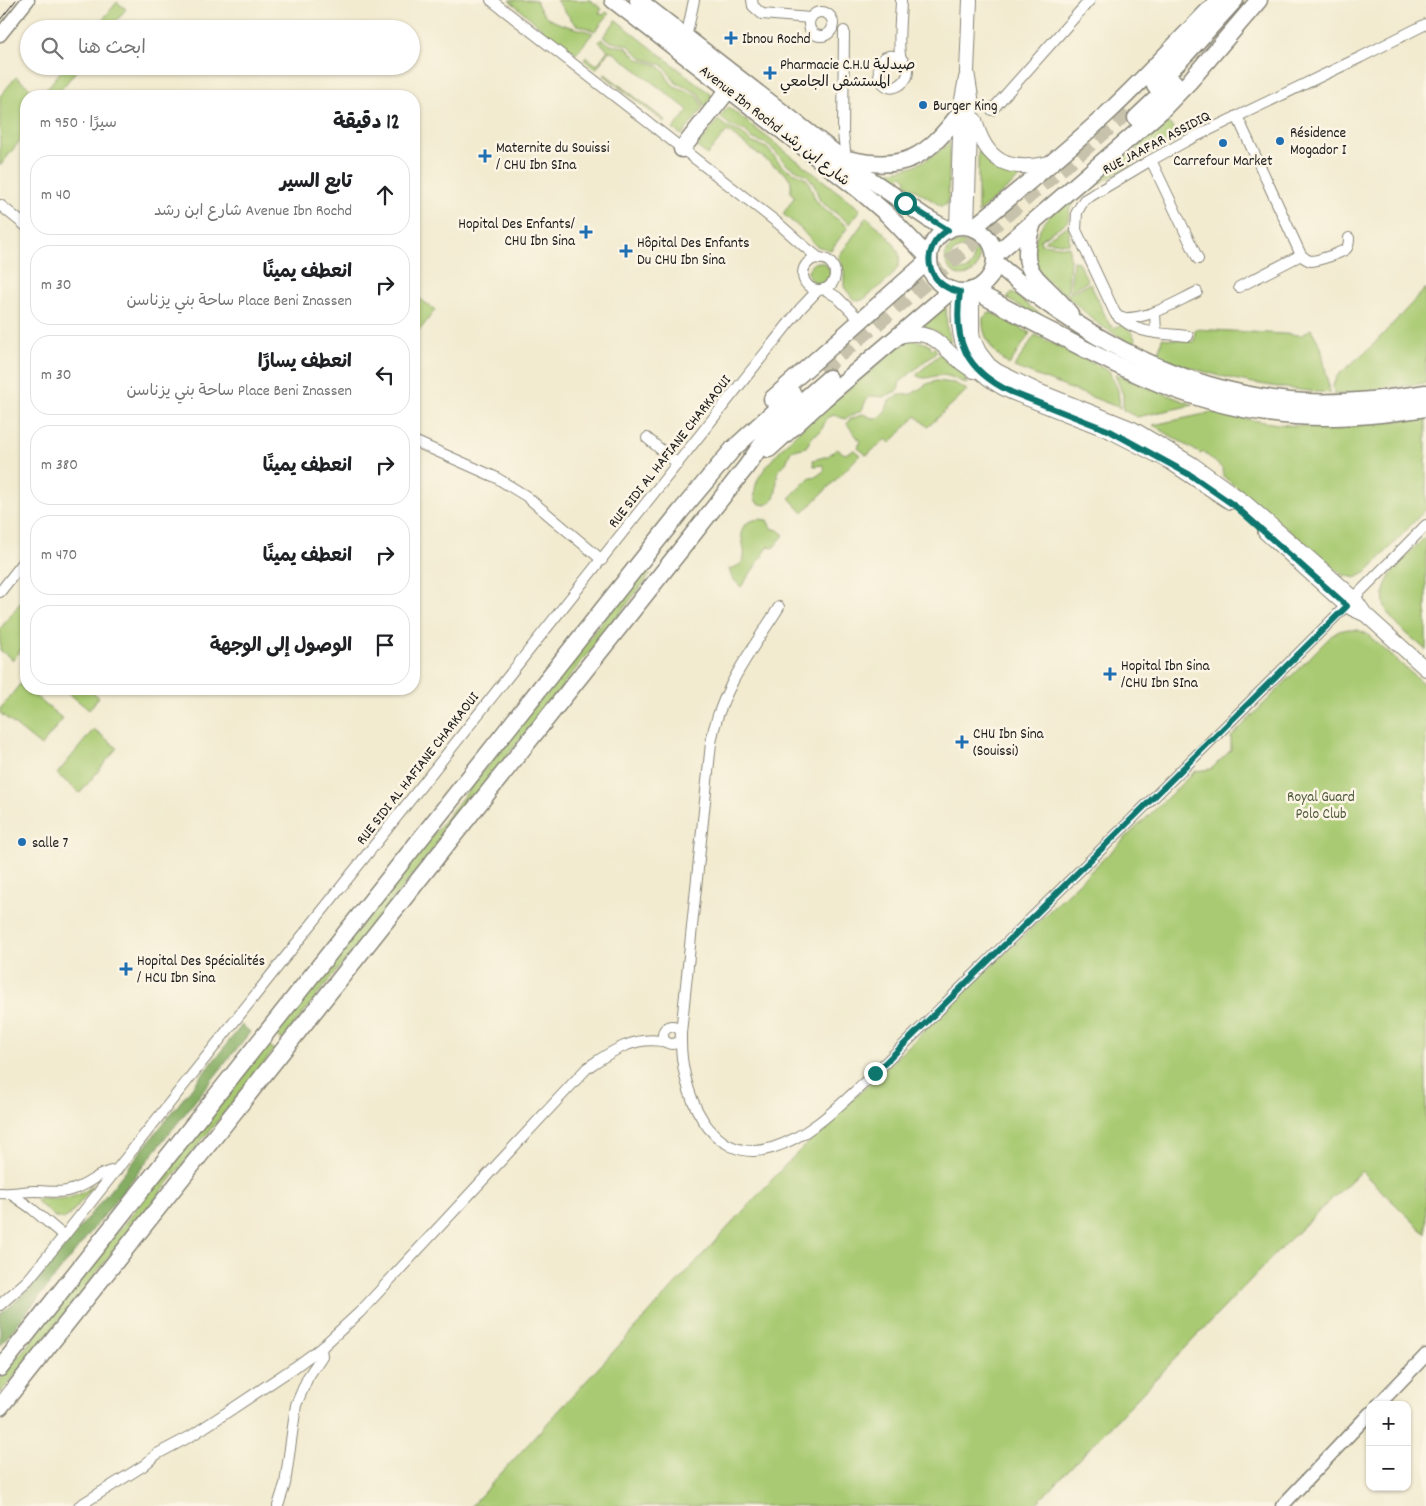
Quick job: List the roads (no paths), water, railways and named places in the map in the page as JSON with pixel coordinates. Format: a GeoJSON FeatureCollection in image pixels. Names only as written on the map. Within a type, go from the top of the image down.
{"type":"FeatureCollection","features":[{"type":"Feature","properties":{"kind":"main road","name":"Avenue Ibn Rochd شارع ابن رشد"},"geometry":{"type":"LineString","coordinates":[[613,0],[859,190],[887,214],[929,259]]}},
{"type":"Feature","properties":{"kind":"main road","name":"Avenue Ibn Rochd شارع ابن رشد"},"geometry":{"type":"LineString","coordinates":[[638,0],[842,158],[898,198],[961,228]]}},
{"type":"Feature","properties":{"kind":"main road"},"geometry":{"type":"LineString","coordinates":[[961,228],[966,109],[963,88],[967,72],[970,0]]}},
{"type":"Feature","properties":{"kind":"main road"},"geometry":{"type":"LineString","coordinates":[[1219,0],[1149,74],[1111,111],[1053,162],[961,228],[937,238],[933,244],[929,259],[938,282],[964,290],[1122,368],[1175,390],[1218,404],[1268,414],[1319,417],[1379,414],[1426,408]]}},
{"type":"Feature","properties":{"kind":"main road"},"geometry":{"type":"LineString","coordinates":[[1235,0],[1133,114],[1190,65],[1247,0]]}},
{"type":"Feature","properties":{"kind":"main road"},"geometry":{"type":"LineString","coordinates":[[995,258],[1034,221],[1161,111],[1189,82],[1259,0]]}},
{"type":"Feature","properties":{"kind":"main road"},"geometry":{"type":"LineString","coordinates":[[682,149],[729,89]]}},
{"type":"Feature","properties":{"kind":"main road"},"geometry":{"type":"LineString","coordinates":[[966,109],[980,138],[988,150],[1000,160],[1021,167],[1053,162]]}},
{"type":"Feature","properties":{"kind":"main road"},"geometry":{"type":"LineString","coordinates":[[842,158],[866,163],[884,164],[912,158],[936,143],[966,109]]}},
{"type":"Feature","properties":{"kind":"main road"},"geometry":{"type":"LineString","coordinates":[[1034,221],[1026,247],[1028,266],[1034,276],[1063,304],[1075,323]]}},
{"type":"Feature","properties":{"kind":"main road"},"geometry":{"type":"LineString","coordinates":[[746,466],[769,450],[824,398],[898,336],[964,290],[984,284],[988,280],[994,268],[995,258],[992,245],[986,236],[961,228]]}},
{"type":"Feature","properties":{"kind":"main road"},"geometry":{"type":"LineString","coordinates":[[995,258],[1034,295],[1102,340],[1154,365],[1207,385],[1244,394],[1291,401],[1348,402],[1426,393]]}},
{"type":"Feature","properties":{"kind":"main road"},"geometry":{"type":"LineString","coordinates":[[0,1368],[680,512],[733,449],[749,424],[762,409],[929,259]]}},
{"type":"Feature","properties":{"kind":"main road"},"geometry":{"type":"LineString","coordinates":[[964,290],[958,312],[961,340],[968,357],[981,374]]}},
{"type":"Feature","properties":{"kind":"main road"},"geometry":{"type":"LineString","coordinates":[[964,290],[973,339],[979,352],[989,365],[997,371],[1038,391],[1134,429],[1192,464],[1247,504],[1350,602]]}},
{"type":"Feature","properties":{"kind":"main road"},"geometry":{"type":"LineString","coordinates":[[898,336],[915,333],[933,338],[962,364],[999,386],[1110,431],[1192,476],[1235,506],[1365,614],[1426,669]]}},
{"type":"Feature","properties":{"kind":"main road"},"geometry":{"type":"LineString","coordinates":[[0,1407],[762,444],[825,374],[733,449]]}},
{"type":"Feature","properties":{"kind":"street"},"geometry":{"type":"LineString","coordinates":[[0,35],[28,0]]}},
{"type":"Feature","properties":{"kind":"street"},"geometry":{"type":"LineString","coordinates":[[491,0],[779,224],[820,259],[827,261],[833,266],[835,274],[833,281],[822,289]]}},
{"type":"Feature","properties":{"kind":"street"},"geometry":{"type":"LineString","coordinates":[[686,38],[694,0]]}},
{"type":"Feature","properties":{"kind":"street"},"geometry":{"type":"LineString","coordinates":[[901,0],[901,58]]}},
{"type":"Feature","properties":{"kind":"street"},"geometry":{"type":"LineString","coordinates":[[992,110],[1090,0]]}},
{"type":"Feature","properties":{"kind":"street"},"geometry":{"type":"LineString","coordinates":[[752,1],[756,10],[762,14],[810,18]]}},
{"type":"Feature","properties":{"kind":"street","name":"RUE JAAFAR ASSIDIQ"},"geometry":{"type":"LineString","coordinates":[[1188,336],[1156,333],[1132,327],[1120,318],[1111,307],[1078,236],[1075,219],[1080,206],[1089,195],[1151,160],[1426,24]]}},
{"type":"Feature","properties":{"kind":"street"},"geometry":{"type":"LineString","coordinates":[[842,158],[845,150],[843,133],[844,31]]}},
{"type":"Feature","properties":{"kind":"street"},"geometry":{"type":"LineString","coordinates":[[1237,116],[1301,255],[1308,260],[1317,260],[1344,251],[1349,244],[1349,238]]}},
{"type":"Feature","properties":{"kind":"street"},"geometry":{"type":"LineString","coordinates":[[1151,160],[1198,259]]}},
{"type":"Feature","properties":{"kind":"street"},"geometry":{"type":"LineString","coordinates":[[0,205],[20,221]]}},
{"type":"Feature","properties":{"kind":"street"},"geometry":{"type":"LineString","coordinates":[[800,243],[804,254],[805,266],[803,274],[806,284],[805,297],[801,308]]}},
{"type":"Feature","properties":{"kind":"street"},"geometry":{"type":"LineString","coordinates":[[1239,287],[1301,255]]}},
{"type":"Feature","properties":{"kind":"street"},"geometry":{"type":"LineString","coordinates":[[805,266],[813,260],[820,259]]}},
{"type":"Feature","properties":{"kind":"street"},"geometry":{"type":"LineString","coordinates":[[833,281],[841,300]]}},
{"type":"Feature","properties":{"kind":"street"},"geometry":{"type":"LineString","coordinates":[[806,284],[812,288],[822,289],[841,300],[860,320]]}},
{"type":"Feature","properties":{"kind":"street","name":"RUE SIDI AL HAFIANE CHARKAOUI"},"geometry":{"type":"LineString","coordinates":[[0,1305],[28,1280],[64,1236],[801,308],[822,289]]}},
{"type":"Feature","properties":{"kind":"street"},"geometry":{"type":"LineString","coordinates":[[1120,318],[1135,318],[1154,313],[1197,292]]}},
{"type":"Feature","properties":{"kind":"street"},"geometry":{"type":"LineString","coordinates":[[1154,313],[1156,333]]}},
{"type":"Feature","properties":{"kind":"street"},"geometry":{"type":"LineString","coordinates":[[647,438],[678,464]]}},
{"type":"Feature","properties":{"kind":"street"},"geometry":{"type":"LineString","coordinates":[[420,443],[495,477],[526,496],[602,560]]}},
{"type":"Feature","properties":{"kind":"street"},"geometry":{"type":"LineString","coordinates":[[779,607],[732,682],[722,701],[715,722],[711,743],[684,1003],[671,1036],[682,1061],[686,1083],[694,1105],[705,1124],[723,1142],[744,1149],[763,1150],[789,1142],[835,1109],[928,1021],[1426,525]]}},
{"type":"Feature","properties":{"kind":"street"},"geometry":{"type":"LineString","coordinates":[[0,592],[20,567]]}},
{"type":"Feature","properties":{"kind":"street"},"geometry":{"type":"LineString","coordinates":[[671,1036],[684,1003]]}},
{"type":"Feature","properties":{"kind":"street"},"geometry":{"type":"LineString","coordinates":[[80,1506],[143,1466],[157,1454],[191,1436],[321,1348],[360,1312],[574,1080],[602,1058],[634,1042],[671,1036]]}},
{"type":"Feature","properties":{"kind":"street"},"geometry":{"type":"LineString","coordinates":[[5,1193],[73,1190],[97,1175],[117,1170]]}},
{"type":"Feature","properties":{"kind":"street"},"geometry":{"type":"LineString","coordinates":[[5,1193],[31,1208],[64,1236]]}},
{"type":"Feature","properties":{"kind":"street"},"geometry":{"type":"LineString","coordinates":[[278,1506],[285,1484],[296,1405],[308,1377],[322,1356],[321,1348]]}},
{"type":"Feature","properties":{"kind":"street"},"geometry":{"type":"LineString","coordinates":[[1382,1401],[1426,1355]]}},
{"type":"Feature","properties":{"kind":"street"},"geometry":{"type":"LineString","coordinates":[[1282,1506],[1366,1417]]}},
{"type":"Feature","properties":{"kind":"tunnel"},"geometry":{"type":"LineString","coordinates":[[821,370],[1130,110]]}},
{"type":"Feature","properties":{"kind":"tram line"},"geometry":{"type":"LineString","coordinates":[[0,20],[16,0]]}},
{"type":"Feature","properties":{"kind":"place","name":"Ibnou Rochd"},"geometry":{"type":"Point","coordinates":[731,38]}},
{"type":"Feature","properties":{"kind":"place","name":"Pharmacie C.H.U صيدلية المستشفى الجامعي"},"geometry":{"type":"Point","coordinates":[770,73]}},
{"type":"Feature","properties":{"kind":"place","name":"Burger King"},"geometry":{"type":"Point","coordinates":[923,105]}},
{"type":"Feature","properties":{"kind":"place","name":"Résidence Mogador I"},"geometry":{"type":"Point","coordinates":[1280,141]}},
{"type":"Feature","properties":{"kind":"place","name":"Carrefour Market"},"geometry":{"type":"Point","coordinates":[1223,143]}},
{"type":"Feature","properties":{"kind":"place","name":"Maternite du Souissi / CHU Ibn SIna"},"geometry":{"type":"Point","coordinates":[485,156]}},
{"type":"Feature","properties":{"kind":"place","name":"Hopital Des Enfants/ CHU Ibn Sina"},"geometry":{"type":"Point","coordinates":[586,232]}},
{"type":"Feature","properties":{"kind":"place","name":"Hôpital Des Enfants Du CHU Ibn Sina"},"geometry":{"type":"Point","coordinates":[626,251]}},
{"type":"Feature","properties":{"kind":"place","name":"Hopital Ibn Sina /CHU Ibn SIna"},"geometry":{"type":"Point","coordinates":[1110,674]}},
{"type":"Feature","properties":{"kind":"place","name":"CHU Ibn Sina (Souissi)"},"geometry":{"type":"Point","coordinates":[962,742]}},
{"type":"Feature","properties":{"kind":"place","name":"salle 7"},"geometry":{"type":"Point","coordinates":[22,842]}},
{"type":"Feature","properties":{"kind":"place","name":"Hopital Des Spécialités / HCU Ibn Sina"},"geometry":{"type":"Point","coordinates":[126,969]}},
{"type":"Feature","properties":{"kind":"park label","name":"Royal Guard Polo Club"},"geometry":{"type":"Point","coordinates":[1321,804]}}]}
